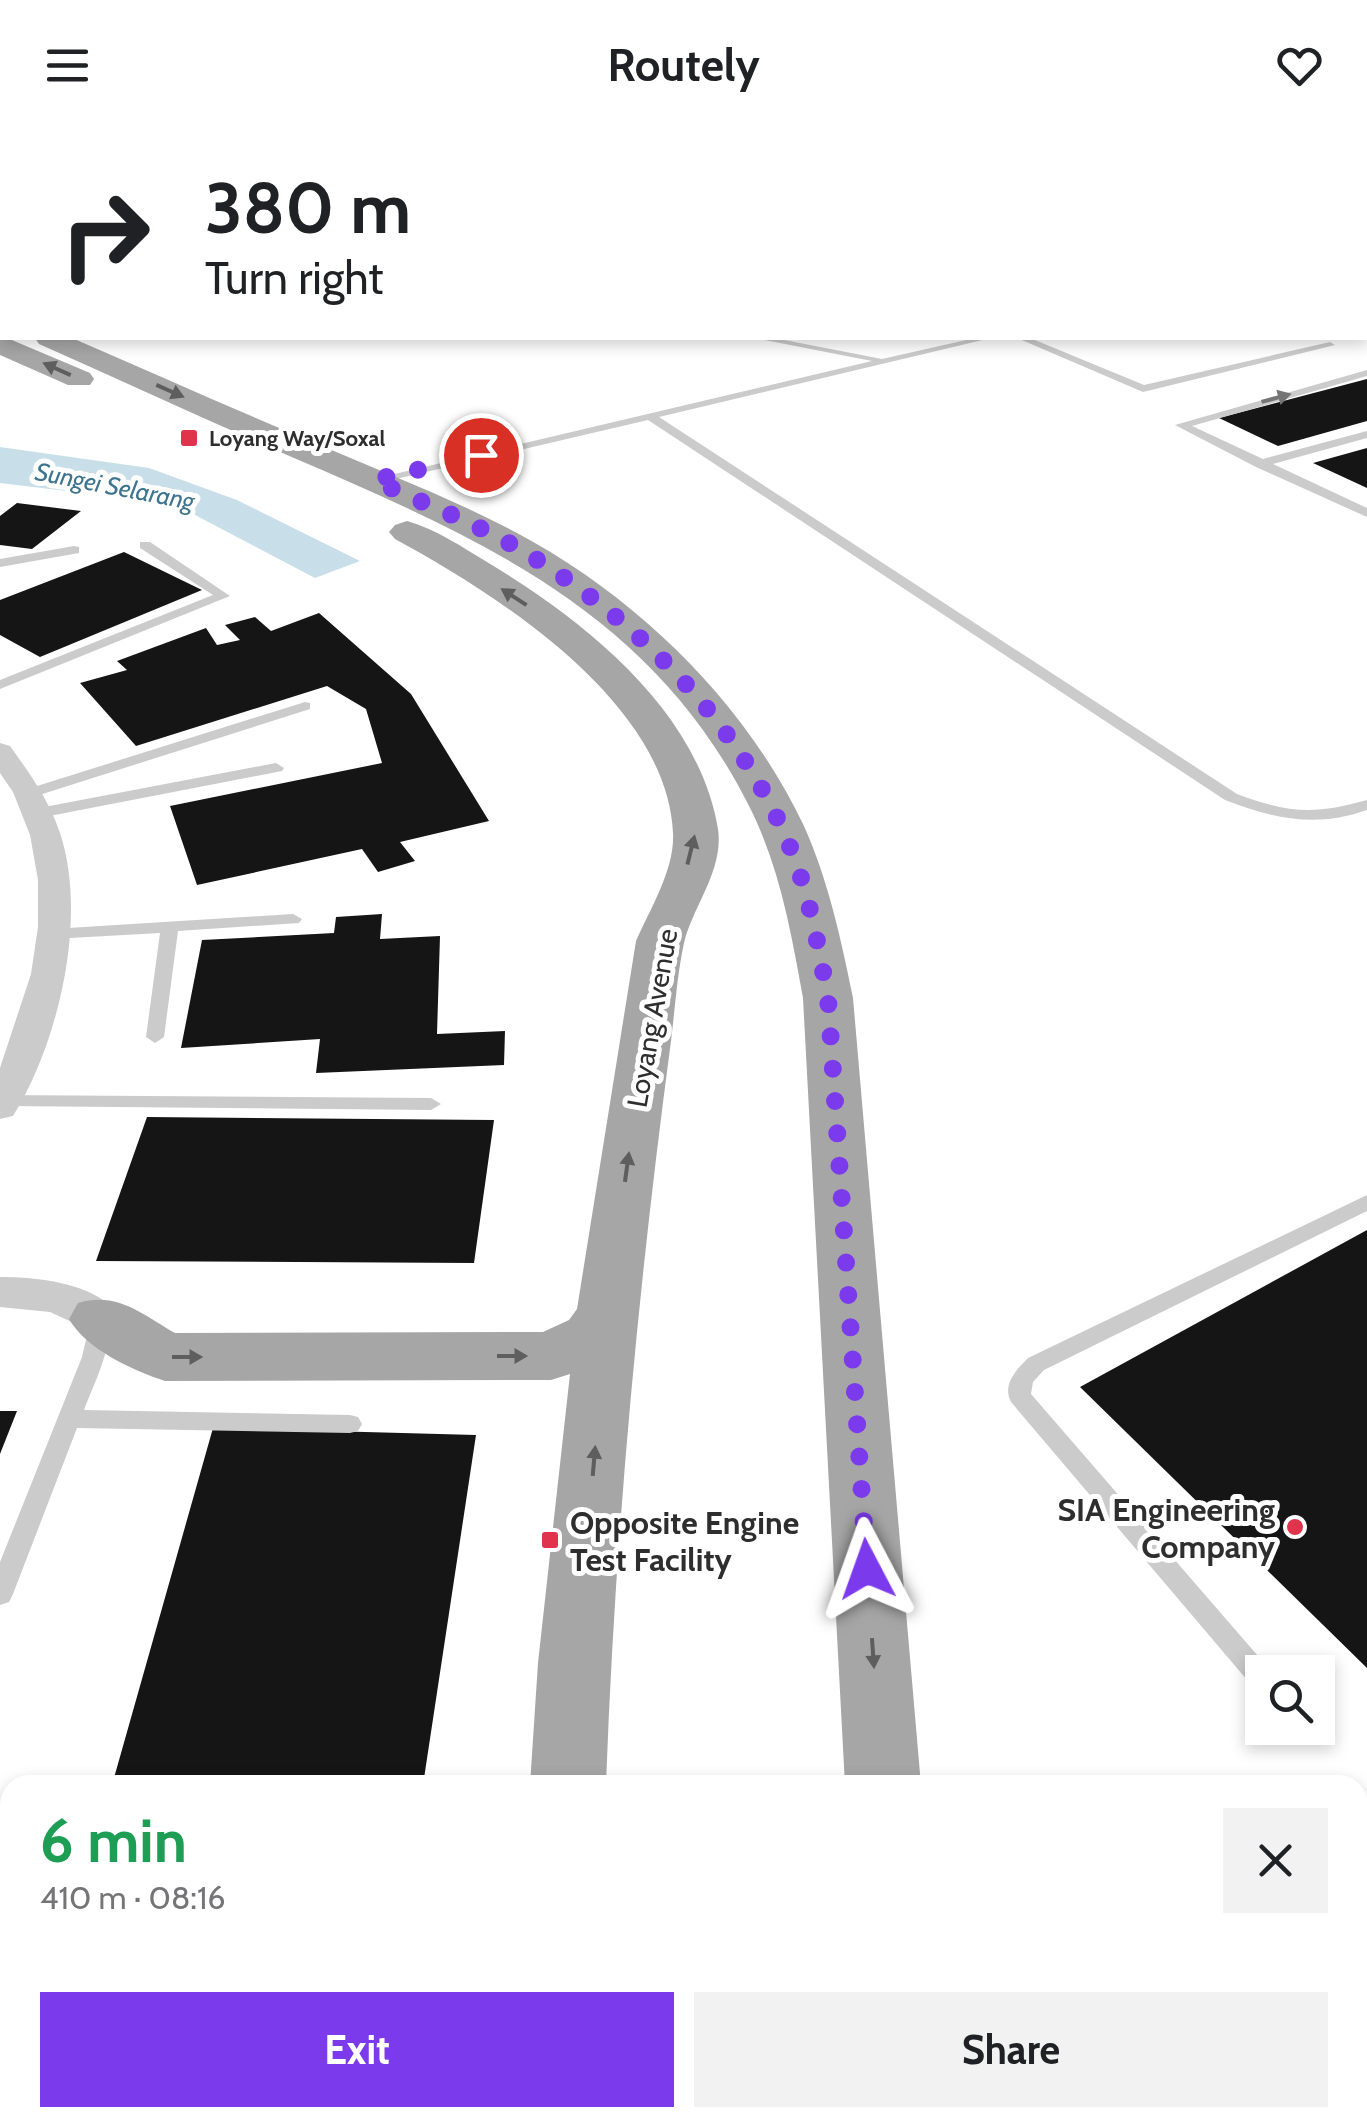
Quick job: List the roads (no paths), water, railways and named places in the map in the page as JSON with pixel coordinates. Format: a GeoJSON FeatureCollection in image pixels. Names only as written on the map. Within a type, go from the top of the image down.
{"type":"FeatureCollection","features":[{"type":"Feature","properties":{"kind":"main road"},"geometry":{"type":"LineString","coordinates":[[54,340],[374,480],[525,552],[632,632],[710,711],[772,805],[813,918],[828,998],[881,1775]]}},
{"type":"Feature","properties":{"kind":"main road","name":"Loyang Avenue"},"geometry":{"type":"LineString","coordinates":[[0,344],[264,462],[440,548],[552,621],[643,709],[683,778],[696,835],[680,892],[660,942],[608,1313],[574,1663],[568,1775]]}},
{"type":"Feature","properties":{"kind":"main road"},"geometry":{"type":"LineString","coordinates":[[100,1318],[164,1357],[532,1356],[569,1350],[591,1336],[608,1313]]}},
{"type":"Feature","properties":{"kind":"street"},"geometry":{"type":"LineString","coordinates":[[0,752],[49,837],[55,886],[46,995],[2,1104]]}},
{"type":"Feature","properties":{"kind":"street"},"geometry":{"type":"LineString","coordinates":[[0,1292],[41,1292],[72,1301],[100,1318]]}},
{"type":"Feature","properties":{"kind":"lane"},"geometry":{"type":"LineString","coordinates":[[770,340],[889,360]]}},
{"type":"Feature","properties":{"kind":"lane"},"geometry":{"type":"LineString","coordinates":[[374,480],[977,340]]}},
{"type":"Feature","properties":{"kind":"lane"},"geometry":{"type":"LineString","coordinates":[[1027,340],[1143,390],[1330,344]]}},
{"type":"Feature","properties":{"kind":"lane"},"geometry":{"type":"LineString","coordinates":[[1367,373],[1181,426],[1367,512]]}},
{"type":"Feature","properties":{"kind":"lane"},"geometry":{"type":"LineString","coordinates":[[649,416],[1230,797],[1268,811],[1313,820],[1367,805]]}},
{"type":"Feature","properties":{"kind":"lane"},"geometry":{"type":"LineString","coordinates":[[1260,464],[1367,434]]}},
{"type":"Feature","properties":{"kind":"lane"},"geometry":{"type":"LineString","coordinates":[[0,685],[223,596],[146,546]]}},
{"type":"Feature","properties":{"kind":"lane"},"geometry":{"type":"LineString","coordinates":[[0,563],[74,550]]}},
{"type":"Feature","properties":{"kind":"lane"},"geometry":{"type":"LineString","coordinates":[[33,804],[304,706]]}},
{"type":"Feature","properties":{"kind":"lane"},"geometry":{"type":"LineString","coordinates":[[33,804],[276,768]]}},
{"type":"Feature","properties":{"kind":"lane"},"geometry":{"type":"LineString","coordinates":[[52,934],[292,919]]}},
{"type":"Feature","properties":{"kind":"lane"},"geometry":{"type":"LineString","coordinates":[[155,1037],[170,927]]}},
{"type":"Feature","properties":{"kind":"lane"},"geometry":{"type":"LineString","coordinates":[[2,1104],[431,1104]]}},
{"type":"Feature","properties":{"kind":"lane"},"geometry":{"type":"LineString","coordinates":[[1245,1659],[1019,1396],[1022,1378],[1036,1364],[1367,1202]]}},
{"type":"Feature","properties":{"kind":"lane"},"geometry":{"type":"LineString","coordinates":[[0,1594],[92,1357],[100,1318]]}},
{"type":"Feature","properties":{"kind":"lane"},"geometry":{"type":"LineString","coordinates":[[69,1420],[350,1424]]}},
{"type":"Feature","properties":{"kind":"water","name":"Sungei Selarang"},"geometry":{"type":"Polygon","coordinates":[[[0,447],[149,468],[237,500],[360,561],[315,578],[174,504],[0,483],[0,447]]]}},
{"type":"Feature","properties":{"kind":"place","name":"Loyang Way/Soxal"},"geometry":{"type":"Point","coordinates":[189,438]}},
{"type":"Feature","properties":{"kind":"place","name":"SIA Engineering Company"},"geometry":{"type":"Point","coordinates":[1295,1527]}},
{"type":"Feature","properties":{"kind":"place","name":"Opposite Engine Test Facility"},"geometry":{"type":"Point","coordinates":[550,1540]}}]}
